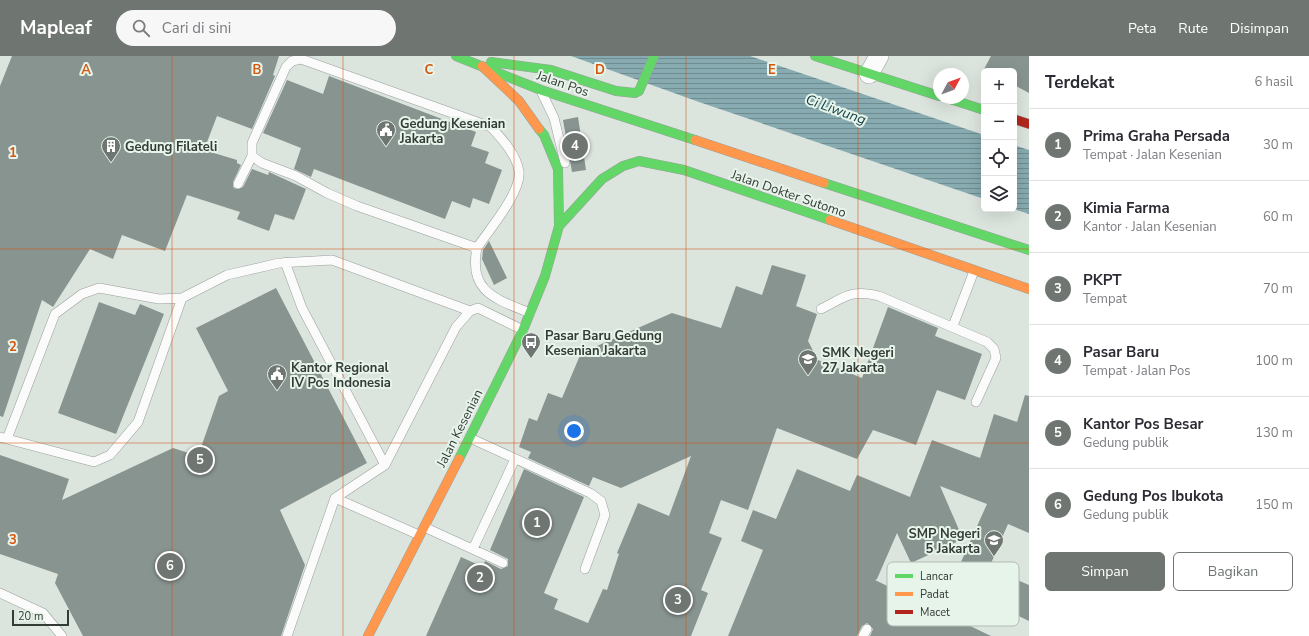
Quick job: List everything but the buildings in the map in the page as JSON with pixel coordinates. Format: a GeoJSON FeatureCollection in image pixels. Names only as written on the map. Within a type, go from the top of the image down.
{"type":"FeatureCollection","features":[{"type":"Feature","properties":{"kind":"main road","name":"Jalan Pos"},"geometry":{"type":"LineString","coordinates":[[456,56],[541,90],[663,129]]}},
{"type":"Feature","properties":{"kind":"main road"},"geometry":{"type":"LineString","coordinates":[[466,60],[501,62],[551,70],[616,91],[638,90],[654,56]]}},
{"type":"Feature","properties":{"kind":"main road"},"geometry":{"type":"LineString","coordinates":[[815,56],[933,94]]}},
{"type":"Feature","properties":{"kind":"main road"},"geometry":{"type":"LineString","coordinates":[[482,66],[519,101],[544,135],[558,169],[560,226]]}},
{"type":"Feature","properties":{"kind":"main road"},"geometry":{"type":"LineString","coordinates":[[966,104],[981,109]]}},
{"type":"Feature","properties":{"kind":"main road","name":"Jalan Dokter Sutomo"},"geometry":{"type":"LineString","coordinates":[[663,129],[948,225],[1029,250]]}},
{"type":"Feature","properties":{"kind":"main road","name":"Jalan Dokter Sutomo"},"geometry":{"type":"LineString","coordinates":[[560,226],[591,188],[621,166],[633,162],[649,162],[684,170],[1029,289]]}},
{"type":"Feature","properties":{"kind":"main road","name":"Jalan Kesenian"},"geometry":{"type":"LineString","coordinates":[[368,636],[470,438],[523,330],[545,276],[560,226]]}},
{"type":"Feature","properties":{"kind":"street"},"geometry":{"type":"LineString","coordinates":[[869,74],[879,56]]}},
{"type":"Feature","properties":{"kind":"lane"},"geometry":{"type":"LineString","coordinates":[[238,184],[252,156],[252,143],[286,67],[292,61],[302,57],[491,127],[512,154],[519,171],[518,184],[512,196],[476,248],[476,276],[483,288],[503,302],[530,313]]}},
{"type":"Feature","properties":{"kind":"lane"},"geometry":{"type":"LineString","coordinates":[[541,90],[554,118],[566,173],[560,226]]}},
{"type":"Feature","properties":{"kind":"lane"},"geometry":{"type":"LineString","coordinates":[[252,156],[262,163],[296,176],[327,193],[357,206],[476,248]]}},
{"type":"Feature","properties":{"kind":"lane"},"geometry":{"type":"LineString","coordinates":[[182,298],[138,422],[110,455],[94,462],[3,438],[54,314],[82,294],[99,288],[159,299],[182,298],[227,275],[285,262],[332,260],[470,311]]}},
{"type":"Feature","properties":{"kind":"lane"},"geometry":{"type":"LineString","coordinates":[[285,262],[302,308],[385,466]]}},
{"type":"Feature","properties":{"kind":"lane"},"geometry":{"type":"LineString","coordinates":[[954,326],[974,271]]}},
{"type":"Feature","properties":{"kind":"lane"},"geometry":{"type":"LineString","coordinates":[[821,309],[854,292],[864,292],[879,296],[954,326],[987,342],[994,349],[996,358],[976,402]]}},
{"type":"Feature","properties":{"kind":"lane"},"geometry":{"type":"LineString","coordinates":[[287,636],[335,498],[385,466],[456,327],[470,311],[478,308],[523,330]]}},
{"type":"Feature","properties":{"kind":"lane"},"geometry":{"type":"LineString","coordinates":[[470,438],[590,493],[601,501],[605,515],[585,569]]}},
{"type":"Feature","properties":{"kind":"lane"},"geometry":{"type":"LineString","coordinates":[[473,549],[515,459]]}},
{"type":"Feature","properties":{"kind":"lane"},"geometry":{"type":"LineString","coordinates":[[335,498],[473,549],[503,563]]}},
{"type":"Feature","properties":{"kind":"lane"},"geometry":{"type":"LineString","coordinates":[[0,593],[43,613],[62,636]]}},
{"type":"Feature","properties":{"kind":"water","name":"Ci Liwung"},"geometry":{"type":"Polygon","coordinates":[[[571,56],[750,56],[981,134],[981,198],[699,102],[571,56]]]}},
{"type":"Feature","properties":{"kind":"water"},"geometry":{"type":"Polygon","coordinates":[[[1017,146],[1029,150],[1029,214],[1017,210],[1017,146]]]}},
{"type":"Feature","properties":{"kind":"traffic: fast"},"geometry":{"type":"LineString","coordinates":[[456,56],[541,90],[695,140]]}},
{"type":"Feature","properties":{"kind":"traffic: fast"},"geometry":{"type":"LineString","coordinates":[[491,62],[551,70],[616,91],[635,93],[639,91],[654,56]]}},
{"type":"Feature","properties":{"kind":"traffic: fast"},"geometry":{"type":"LineString","coordinates":[[815,56],[933,94]]}},
{"type":"Feature","properties":{"kind":"traffic: fast"},"geometry":{"type":"LineString","coordinates":[[966,104],[981,109]]}},
{"type":"Feature","properties":{"kind":"traffic: fast"},"geometry":{"type":"LineString","coordinates":[[459,459],[523,330],[545,276],[559,226],[558,169],[544,135],[539,129]]}},
{"type":"Feature","properties":{"kind":"traffic: fast"},"geometry":{"type":"LineString","coordinates":[[559,226],[602,179],[623,166],[639,161],[684,170],[830,220]]}},
{"type":"Feature","properties":{"kind":"traffic: fast"},"geometry":{"type":"LineString","coordinates":[[824,183],[1029,250]]}},
{"type":"Feature","properties":{"kind":"traffic: slow"},"geometry":{"type":"LineString","coordinates":[[482,66],[519,101],[539,129]]}},
{"type":"Feature","properties":{"kind":"traffic: slow"},"geometry":{"type":"LineString","coordinates":[[695,140],[824,183]]}},
{"type":"Feature","properties":{"kind":"traffic: slow"},"geometry":{"type":"LineString","coordinates":[[830,220],[1029,289]]}},
{"type":"Feature","properties":{"kind":"traffic: slow"},"geometry":{"type":"LineString","coordinates":[[368,636],[459,459]]}},
{"type":"Feature","properties":{"kind":"traffic: jam"},"geometry":{"type":"LineString","coordinates":[[1017,120],[1029,124]]}},
{"type":"Feature","properties":{"kind":"place","name":"Pasar Baru"},"geometry":{"type":"Point","coordinates":[575,146]}},
{"type":"Feature","properties":{"kind":"place","name":"Gedung Kesenian Jakarta"},"geometry":{"type":"Point","coordinates":[386,147]}},
{"type":"Feature","properties":{"kind":"place","name":"Gedung Filateli"},"geometry":{"type":"Point","coordinates":[111,163]}},
{"type":"Feature","properties":{"kind":"place","name":"Pasar Baru Gedung Kesenian Jakarta"},"geometry":{"type":"Point","coordinates":[531,359]}},
{"type":"Feature","properties":{"kind":"place","name":"SMK Negeri 27 Jakarta"},"geometry":{"type":"Point","coordinates":[808,376]}},
{"type":"Feature","properties":{"kind":"place","name":"Kantor Regional IV Pos Indonesia"},"geometry":{"type":"Point","coordinates":[277,391]}},
{"type":"Feature","properties":{"kind":"place","name":"Kantor Pos Besar"},"geometry":{"type":"Point","coordinates":[200,460]}},
{"type":"Feature","properties":{"kind":"place","name":"Prima Graha Persada"},"geometry":{"type":"Point","coordinates":[537,523]}},
{"type":"Feature","properties":{"kind":"place","name":"SMP Negeri 5 Jakarta"},"geometry":{"type":"Point","coordinates":[994,557]}},
{"type":"Feature","properties":{"kind":"place","name":"Gedung Pos Ibukota"},"geometry":{"type":"Point","coordinates":[170,566]}},
{"type":"Feature","properties":{"kind":"place","name":"Kimia Farma"},"geometry":{"type":"Point","coordinates":[480,578]}},
{"type":"Feature","properties":{"kind":"place","name":"PKPT"},"geometry":{"type":"Point","coordinates":[678,600]}}]}
